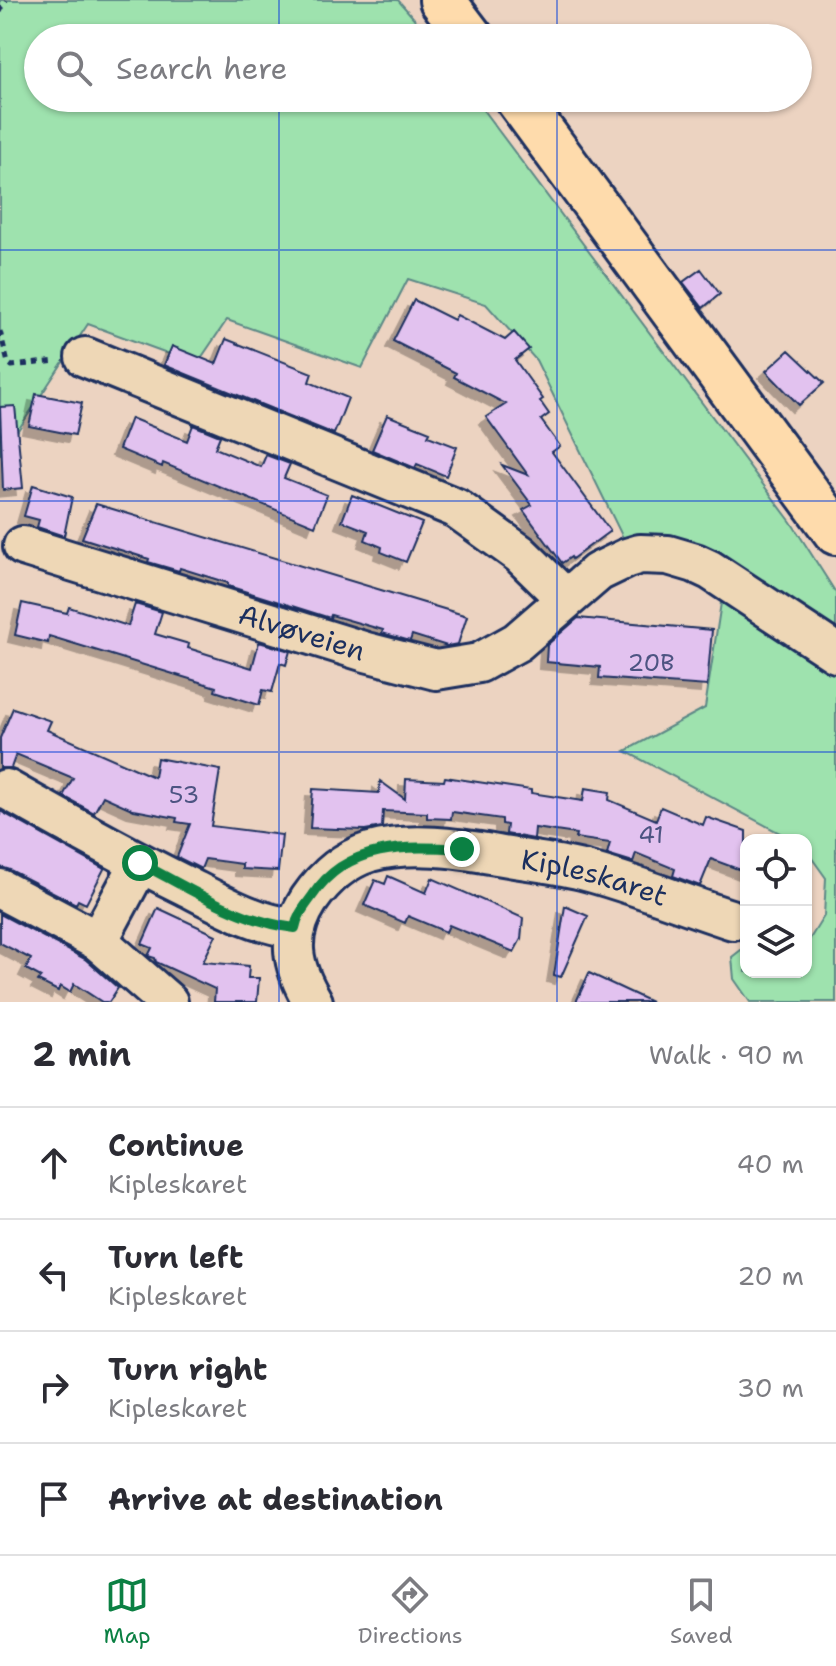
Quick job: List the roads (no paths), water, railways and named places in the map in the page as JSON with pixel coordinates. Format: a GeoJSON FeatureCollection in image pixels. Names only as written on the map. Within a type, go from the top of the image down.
{"type":"FeatureCollection","features":[{"type":"Feature","properties":{"kind":"main road"},"geometry":{"type":"LineString","coordinates":[[442,0],[460,24]]}},
{"type":"Feature","properties":{"kind":"main road"},"geometry":{"type":"LineString","coordinates":[[527,112],[836,532]]}},
{"type":"Feature","properties":{"kind":"street"},"geometry":{"type":"LineString","coordinates":[[85,357],[456,508],[520,554],[565,598]]}},
{"type":"Feature","properties":{"kind":"street","name":"Alvøveien"},"geometry":{"type":"LineString","coordinates":[[23,546],[366,652],[436,670],[479,663],[517,642],[598,572],[640,554],[668,555],[710,570],[836,653]]}},
{"type":"Feature","properties":{"kind":"street"},"geometry":{"type":"LineString","coordinates":[[6,789],[140,863],[230,908],[270,924],[295,928],[293,947],[297,970],[313,1002]]}},
{"type":"Feature","properties":{"kind":"street","name":"Kipleskaret"},"geometry":{"type":"LineString","coordinates":[[295,928],[297,919],[319,885],[345,863],[370,852],[407,846],[462,849],[582,870],[733,920]]}},
{"type":"Feature","properties":{"kind":"street"},"geometry":{"type":"LineString","coordinates":[[98,941],[140,863]]}},
{"type":"Feature","properties":{"kind":"street"},"geometry":{"type":"LineString","coordinates":[[0,889],[98,941],[168,1002]]}}]}
